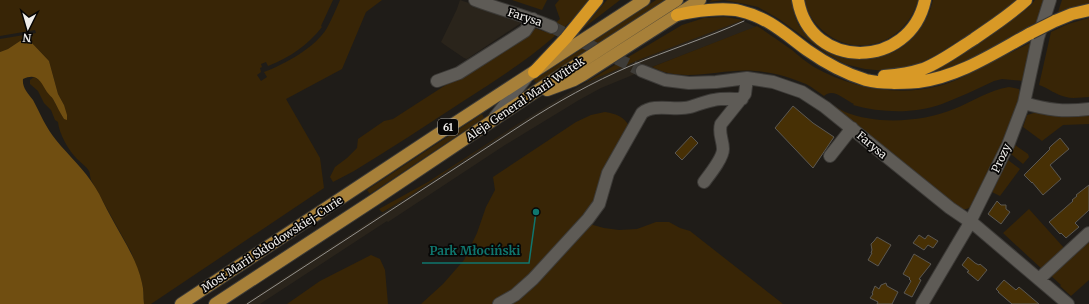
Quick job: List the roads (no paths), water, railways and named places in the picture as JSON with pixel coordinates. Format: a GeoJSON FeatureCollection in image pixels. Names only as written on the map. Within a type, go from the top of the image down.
{"type":"FeatureCollection","features":[{"type":"Feature","properties":{"kind":"highway"},"geometry":{"type":"LineString","coordinates":[[532,73],[566,38],[597,0]]}},
{"type":"Feature","properties":{"kind":"highway"},"geometry":{"type":"LineString","coordinates":[[798,0],[805,21],[816,35],[830,45],[841,50],[859,54],[880,51],[906,36],[918,20],[923,10],[925,0]]}},
{"type":"Feature","properties":{"kind":"highway"},"geometry":{"type":"LineString","coordinates":[[847,72],[866,76],[880,76],[899,74],[922,69],[932,65],[962,47],[1026,0]]}},
{"type":"Feature","properties":{"kind":"highway"},"geometry":{"type":"LineString","coordinates":[[677,15],[698,11],[738,10],[757,16],[770,22],[826,62],[867,80],[885,83],[919,82],[954,72],[977,62],[1055,21],[1072,14],[1089,10]]}},
{"type":"Feature","properties":{"kind":"main road","name":"Aleja Generał Marii Wittek"},"geometry":{"type":"LineString","coordinates":[[363,184],[644,0]]}},
{"type":"Feature","properties":{"kind":"main road","name":"Aleja Generał Marii Wittek"},"geometry":{"type":"LineString","coordinates":[[374,200],[677,0]]}},
{"type":"Feature","properties":{"kind":"main road","name":"61"},"geometry":{"type":"LineString","coordinates":[[534,93],[558,86],[583,75],[700,0]]}},
{"type":"Feature","properties":{"kind":"main road","name":"Most Marii Skłodowskiej-Curie"},"geometry":{"type":"LineString","coordinates":[[181,304],[363,184]]}},
{"type":"Feature","properties":{"kind":"main road","name":"Most Marii Skłodowskiej-Curie"},"geometry":{"type":"LineString","coordinates":[[215,304],[374,200]]}},
{"type":"Feature","properties":{"kind":"street","name":"Farysa"},"geometry":{"type":"LineString","coordinates":[[475,0],[505,14],[533,19],[552,27]]}},
{"type":"Feature","properties":{"kind":"street","name":"Prozy"},"geometry":{"type":"LineString","coordinates":[[922,304],[970,222],[1008,145],[1024,103],[1038,38],[1050,0]]}},
{"type":"Feature","properties":{"kind":"street"},"geometry":{"type":"LineString","coordinates":[[437,81],[459,73],[525,31],[533,19]]}},
{"type":"Feature","properties":{"kind":"street","name":"Farysa"},"geometry":{"type":"LineString","coordinates":[[642,71],[665,80],[689,83],[716,82],[747,78],[773,82],[802,92],[821,104],[950,208],[993,239],[1068,304]]}},
{"type":"Feature","properties":{"kind":"street"},"geometry":{"type":"LineString","coordinates":[[491,122],[532,73]]}},
{"type":"Feature","properties":{"kind":"street"},"geometry":{"type":"LineString","coordinates":[[704,182],[723,153],[719,129],[721,124],[745,94],[747,78]]}},
{"type":"Feature","properties":{"kind":"street"},"geometry":{"type":"LineString","coordinates":[[480,107],[534,93]]}},
{"type":"Feature","properties":{"kind":"street"},"geometry":{"type":"LineString","coordinates":[[499,304],[515,294],[533,279],[588,219],[599,204],[608,173],[642,113],[651,108],[676,109],[690,107],[714,100],[742,99]]}},
{"type":"Feature","properties":{"kind":"street"},"geometry":{"type":"LineString","coordinates":[[1024,103],[1051,110],[1074,111],[1089,109]]}},
{"type":"Feature","properties":{"kind":"street"},"geometry":{"type":"LineString","coordinates":[[830,156],[852,128]]}},
{"type":"Feature","properties":{"kind":"street"},"geometry":{"type":"LineString","coordinates":[[1039,279],[1089,233]]}},
{"type":"Feature","properties":{"kind":"tunnel"},"geometry":{"type":"LineString","coordinates":[[552,27],[642,71]]}},
{"type":"Feature","properties":{"kind":"tram line"},"geometry":{"type":"LineString","coordinates":[[247,304],[562,100],[630,66],[744,21]]}},
{"type":"Feature","properties":{"kind":"place","name":"Park Młociński"},"geometry":{"type":"Point","coordinates":[536,212]}}]}
